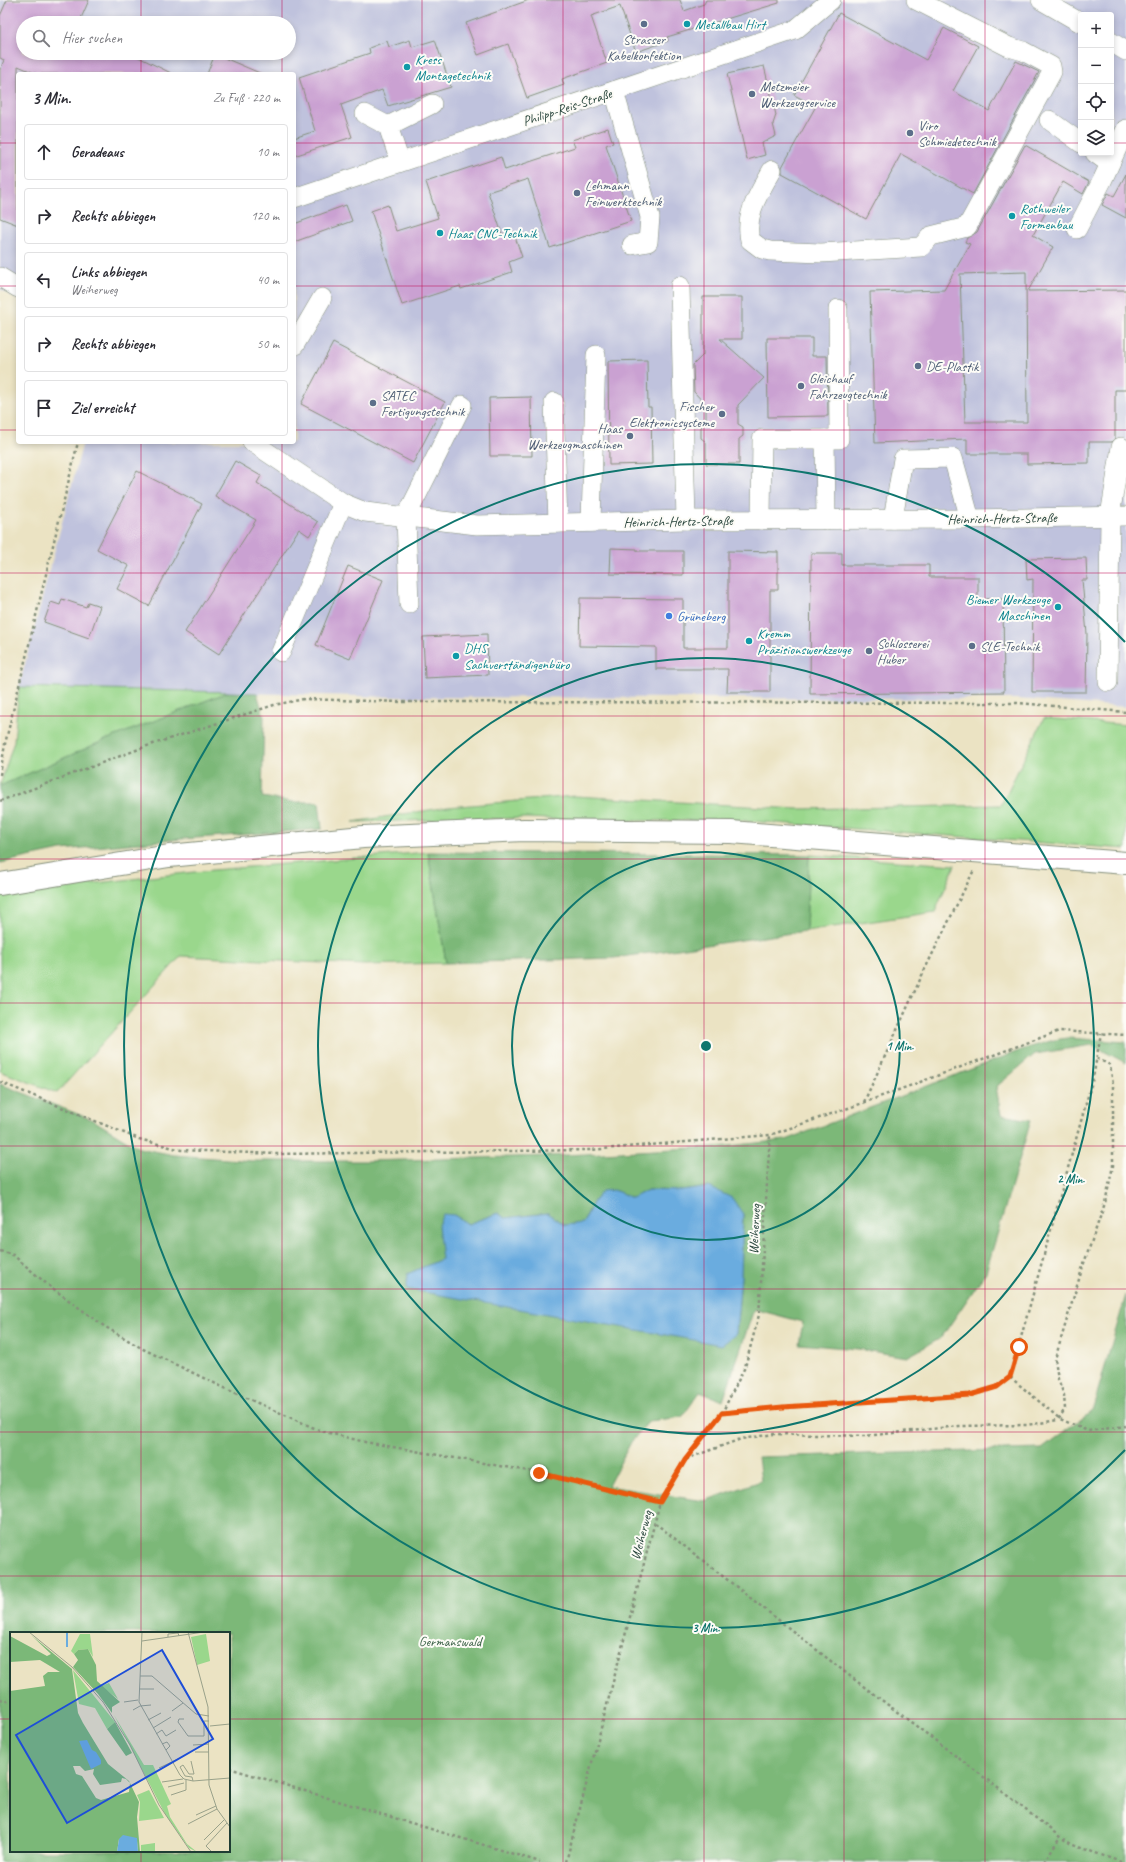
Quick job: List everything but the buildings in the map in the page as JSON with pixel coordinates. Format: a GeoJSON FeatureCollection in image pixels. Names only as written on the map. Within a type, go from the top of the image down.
{"type":"FeatureCollection","features":[{"type":"Feature","properties":{"kind":"main road"},"geometry":{"type":"LineString","coordinates":[[0,884],[176,855],[363,837],[524,830],[731,832],[1126,863]]}},
{"type":"Feature","properties":{"kind":"street","name":"Philipp-Reis-Straße"},"geometry":{"type":"LineString","coordinates":[[296,197],[795,30],[831,0]]}},
{"type":"Feature","properties":{"kind":"street"},"geometry":{"type":"LineString","coordinates":[[772,170],[754,204],[747,224],[750,240],[762,249],[770,251],[820,253],[921,247],[932,236],[967,226],[1052,72],[1052,66],[1023,51],[1009,47],[916,0]]}},
{"type":"Feature","properties":{"kind":"street"},"geometry":{"type":"LineString","coordinates":[[1041,0],[1078,21]]}},
{"type":"Feature","properties":{"kind":"street"},"geometry":{"type":"LineString","coordinates":[[1114,44],[1126,51]]}},
{"type":"Feature","properties":{"kind":"street"},"geometry":{"type":"LineString","coordinates":[[614,91],[650,217],[648,242],[632,245]]}},
{"type":"Feature","properties":{"kind":"street"},"geometry":{"type":"LineString","coordinates":[[388,126],[432,104]]}},
{"type":"Feature","properties":{"kind":"street"},"geometry":{"type":"LineString","coordinates":[[365,114],[388,126],[400,162]]}},
{"type":"Feature","properties":{"kind":"street"},"geometry":{"type":"LineString","coordinates":[[1049,120],[1078,141]]}},
{"type":"Feature","properties":{"kind":"street"},"geometry":{"type":"LineString","coordinates":[[1077,229],[1102,181],[1102,158],[1126,129]]}},
{"type":"Feature","properties":{"kind":"street"},"geometry":{"type":"LineString","coordinates":[[0,277],[16,287]]}},
{"type":"Feature","properties":{"kind":"street"},"geometry":{"type":"LineString","coordinates":[[680,286],[686,520]]}},
{"type":"Feature","properties":{"kind":"street"},"geometry":{"type":"LineString","coordinates":[[296,343],[322,298]]}},
{"type":"Feature","properties":{"kind":"street"},"geometry":{"type":"LineString","coordinates":[[761,520],[762,439],[839,439],[838,309]]}},
{"type":"Feature","properties":{"kind":"street"},"geometry":{"type":"LineString","coordinates":[[591,522],[596,355]]}},
{"type":"Feature","properties":{"kind":"street"},"geometry":{"type":"LineString","coordinates":[[554,402],[558,523]]}},
{"type":"Feature","properties":{"kind":"street"},"geometry":{"type":"LineString","coordinates":[[409,604],[406,517],[462,405]]}},
{"type":"Feature","properties":{"kind":"street"},"geometry":{"type":"LineString","coordinates":[[825,439],[826,520]]}},
{"type":"Feature","properties":{"kind":"street","name":"Heinrich-Hertz-Straße"},"geometry":{"type":"LineString","coordinates":[[255,444],[343,503],[365,512],[477,525],[686,520],[970,519],[1118,516]]}},
{"type":"Feature","properties":{"kind":"street"},"geometry":{"type":"LineString","coordinates":[[1108,682],[1121,447]]}},
{"type":"Feature","properties":{"kind":"street"},"geometry":{"type":"LineString","coordinates":[[892,519],[902,460],[952,458],[970,519]]}},
{"type":"Feature","properties":{"kind":"street"},"geometry":{"type":"LineString","coordinates":[[280,652],[343,503]]}},
{"type":"Feature","properties":{"kind":"path"},"geometry":{"type":"LineString","coordinates":[[0,775],[7,736],[78,444]]}},
{"type":"Feature","properties":{"kind":"path"},"geometry":{"type":"LineString","coordinates":[[0,801],[147,746],[274,705],[304,698],[401,702],[1017,703],[1126,712]]}},
{"type":"Feature","properties":{"kind":"path"},"geometry":{"type":"LineString","coordinates":[[863,1103],[924,971],[984,851]]}},
{"type":"Feature","properties":{"kind":"path"},"geometry":{"type":"LineString","coordinates":[[0,1082],[138,1139],[182,1150],[277,1154],[589,1150],[770,1135],[863,1103],[1059,1031],[1126,1035]]}},
{"type":"Feature","properties":{"kind":"path"},"geometry":{"type":"LineString","coordinates":[[722,1413],[783,1407],[970,1395],[997,1387],[1010,1377],[1093,1078],[1101,1033]]}},
{"type":"Feature","properties":{"kind":"path"},"geometry":{"type":"LineString","coordinates":[[685,1460],[741,1439],[774,1434],[865,1436],[959,1426],[1027,1425],[1060,1419],[1065,1410],[1064,1394],[1058,1379],[1055,1359],[1083,1266],[1105,1203],[1113,1166],[1112,1078],[1110,1065],[1096,1058]]}},
{"type":"Feature","properties":{"kind":"path","name":"Weiherweg"},"geometry":{"type":"LineString","coordinates":[[566,1862],[660,1502],[685,1460],[722,1413],[744,1367],[759,1315],[770,1135]]}},
{"type":"Feature","properties":{"kind":"path"},"geometry":{"type":"LineString","coordinates":[[0,1251],[13,1255],[54,1290],[104,1326],[143,1349],[235,1393],[321,1431],[365,1442],[539,1473],[660,1502]]}},
{"type":"Feature","properties":{"kind":"path"},"geometry":{"type":"LineString","coordinates":[[1010,1377],[1060,1419],[1088,1431],[1120,1428],[1126,1426]]}},
{"type":"Feature","properties":{"kind":"path"},"geometry":{"type":"LineString","coordinates":[[654,1523],[849,1676],[985,1778],[1060,1837],[1073,1845],[1121,1862]]}},
{"type":"Feature","properties":{"kind":"path"},"geometry":{"type":"LineString","coordinates":[[0,1699],[10,1702]]}},
{"type":"Feature","properties":{"kind":"path"},"geometry":{"type":"LineString","coordinates":[[230,1768],[540,1862]]}},
{"type":"Feature","properties":{"kind":"path"},"geometry":{"type":"LineString","coordinates":[[1044,1862],[1060,1837]]}},
{"type":"Feature","properties":{"kind":"shaded area"},"geometry":{"type":"Polygon","coordinates":[[[0,0],[1126,0],[1126,707],[1018,699],[399,697],[19,687],[82,444],[296,444],[296,72],[16,72],[16,299],[0,289],[0,0]]]}},
{"type":"Feature","properties":{"kind":"green space"},"geometry":{"type":"Polygon","coordinates":[[[19,687],[228,692],[103,741],[0,786],[14,741],[19,687]]]}},
{"type":"Feature","properties":{"kind":"green space"},"geometry":{"type":"Polygon","coordinates":[[[228,692],[257,693],[264,717],[262,797],[293,802],[319,802],[322,829],[182,839],[61,850],[0,863],[0,786],[103,741],[228,692]]]}},
{"type":"Feature","properties":{"kind":"green space"},"geometry":{"type":"Polygon","coordinates":[[[1044,718],[1126,725],[1126,849],[736,820],[598,821],[526,818],[353,822],[448,807],[575,796],[798,809],[1001,805],[1044,718]]]}},
{"type":"Feature","properties":{"kind":"green space"},"geometry":{"type":"Polygon","coordinates":[[[428,852],[446,963],[364,965],[181,956],[57,1093],[0,1071],[0,896],[24,891],[213,870],[428,852]]]}},
{"type":"Feature","properties":{"kind":"green space"},"geometry":{"type":"Polygon","coordinates":[[[428,852],[809,855],[806,931],[614,958],[446,963],[428,852]]]}},
{"type":"Feature","properties":{"kind":"green space"},"geometry":{"type":"Polygon","coordinates":[[[809,855],[955,865],[935,912],[806,931],[809,855]]]}},
{"type":"Feature","properties":{"kind":"green space","name":"Germanswald"},"geometry":{"type":"Polygon","coordinates":[[[1068,1038],[1126,1042],[1126,1063],[1092,1045],[1035,1054],[996,1087],[1001,1115],[1031,1120],[986,1272],[941,1338],[907,1357],[858,1349],[799,1344],[803,1322],[754,1309],[723,1401],[700,1392],[682,1417],[649,1421],[631,1442],[608,1486],[704,1501],[761,1481],[758,1457],[1042,1449],[1092,1411],[1126,1295],[1126,1862],[0,1862],[0,1084],[93,1120],[139,1148],[174,1155],[253,1161],[368,1161],[549,1156],[728,1146],[786,1140],[1024,1049],[1054,1040],[1068,1038]],[[709,1187],[682,1191],[648,1190],[632,1198],[614,1190],[594,1201],[583,1223],[565,1225],[548,1213],[505,1218],[498,1213],[468,1224],[454,1215],[442,1259],[407,1274],[736,1334],[741,1277],[743,1214],[709,1187]]]}},
{"type":"Feature","properties":{"kind":"water"},"geometry":{"type":"Polygon","coordinates":[[[709,1187],[732,1198],[743,1214],[741,1277],[736,1334],[722,1345],[406,1289],[407,1274],[442,1259],[438,1225],[443,1214],[454,1215],[468,1224],[498,1213],[505,1218],[548,1213],[565,1225],[583,1223],[594,1201],[602,1191],[614,1190],[632,1198],[648,1190],[682,1191],[709,1187]]]}},
{"type":"Feature","properties":{"kind":"place","name":"Strasser Kabelkonfektion"},"geometry":{"type":"Point","coordinates":[644,24]}},
{"type":"Feature","properties":{"kind":"place","name":"Metallbau Hirt"},"geometry":{"type":"Point","coordinates":[687,24]}},
{"type":"Feature","properties":{"kind":"place","name":"Kress Montagetechnik"},"geometry":{"type":"Point","coordinates":[407,67]}},
{"type":"Feature","properties":{"kind":"place","name":"Metzmeier Werkzeugservice"},"geometry":{"type":"Point","coordinates":[752,94]}},
{"type":"Feature","properties":{"kind":"place","name":"Viro Schmiedetechnik"},"geometry":{"type":"Point","coordinates":[910,133]}},
{"type":"Feature","properties":{"kind":"place","name":"Lehmann Feinwerktechnik"},"geometry":{"type":"Point","coordinates":[577,193]}},
{"type":"Feature","properties":{"kind":"place","name":"Rothweiler Formenbau"},"geometry":{"type":"Point","coordinates":[1012,216]}},
{"type":"Feature","properties":{"kind":"place","name":"Haas CNC-Technik"},"geometry":{"type":"Point","coordinates":[440,233]}},
{"type":"Feature","properties":{"kind":"place","name":"DE-Plastik"},"geometry":{"type":"Point","coordinates":[918,366]}},
{"type":"Feature","properties":{"kind":"place","name":"Gleichauf Fahrzeugtechnik"},"geometry":{"type":"Point","coordinates":[801,386]}},
{"type":"Feature","properties":{"kind":"place","name":"SATEC Fertigungstechnik"},"geometry":{"type":"Point","coordinates":[373,403]}},
{"type":"Feature","properties":{"kind":"place","name":"Fischer Elektronicsysteme"},"geometry":{"type":"Point","coordinates":[722,414]}},
{"type":"Feature","properties":{"kind":"place","name":"Haas Werkzeugmaschinen"},"geometry":{"type":"Point","coordinates":[630,436]}},
{"type":"Feature","properties":{"kind":"place","name":"Biemer Werkzeuge Maschinen"},"geometry":{"type":"Point","coordinates":[1058,607]}},
{"type":"Feature","properties":{"kind":"place","name":"Grüneberg"},"geometry":{"type":"Point","coordinates":[669,616]}},
{"type":"Feature","properties":{"kind":"place","name":"Kremm Präzisionswerkzeuge"},"geometry":{"type":"Point","coordinates":[749,641]}},
{"type":"Feature","properties":{"kind":"place","name":"SLE-Technik"},"geometry":{"type":"Point","coordinates":[972,646]}},
{"type":"Feature","properties":{"kind":"place","name":"Schlosserei Huber"},"geometry":{"type":"Point","coordinates":[869,651]}},
{"type":"Feature","properties":{"kind":"place","name":"DHS Sachverständigenbüro"},"geometry":{"type":"Point","coordinates":[456,656]}},
{"type":"Feature","properties":{"kind":"route"},"geometry":{"type":"LineString","coordinates":[[539,1473],[660,1502],[685,1460],[722,1413],[783,1407],[970,1395],[997,1387],[1010,1377],[1019,1347]]}}]}
